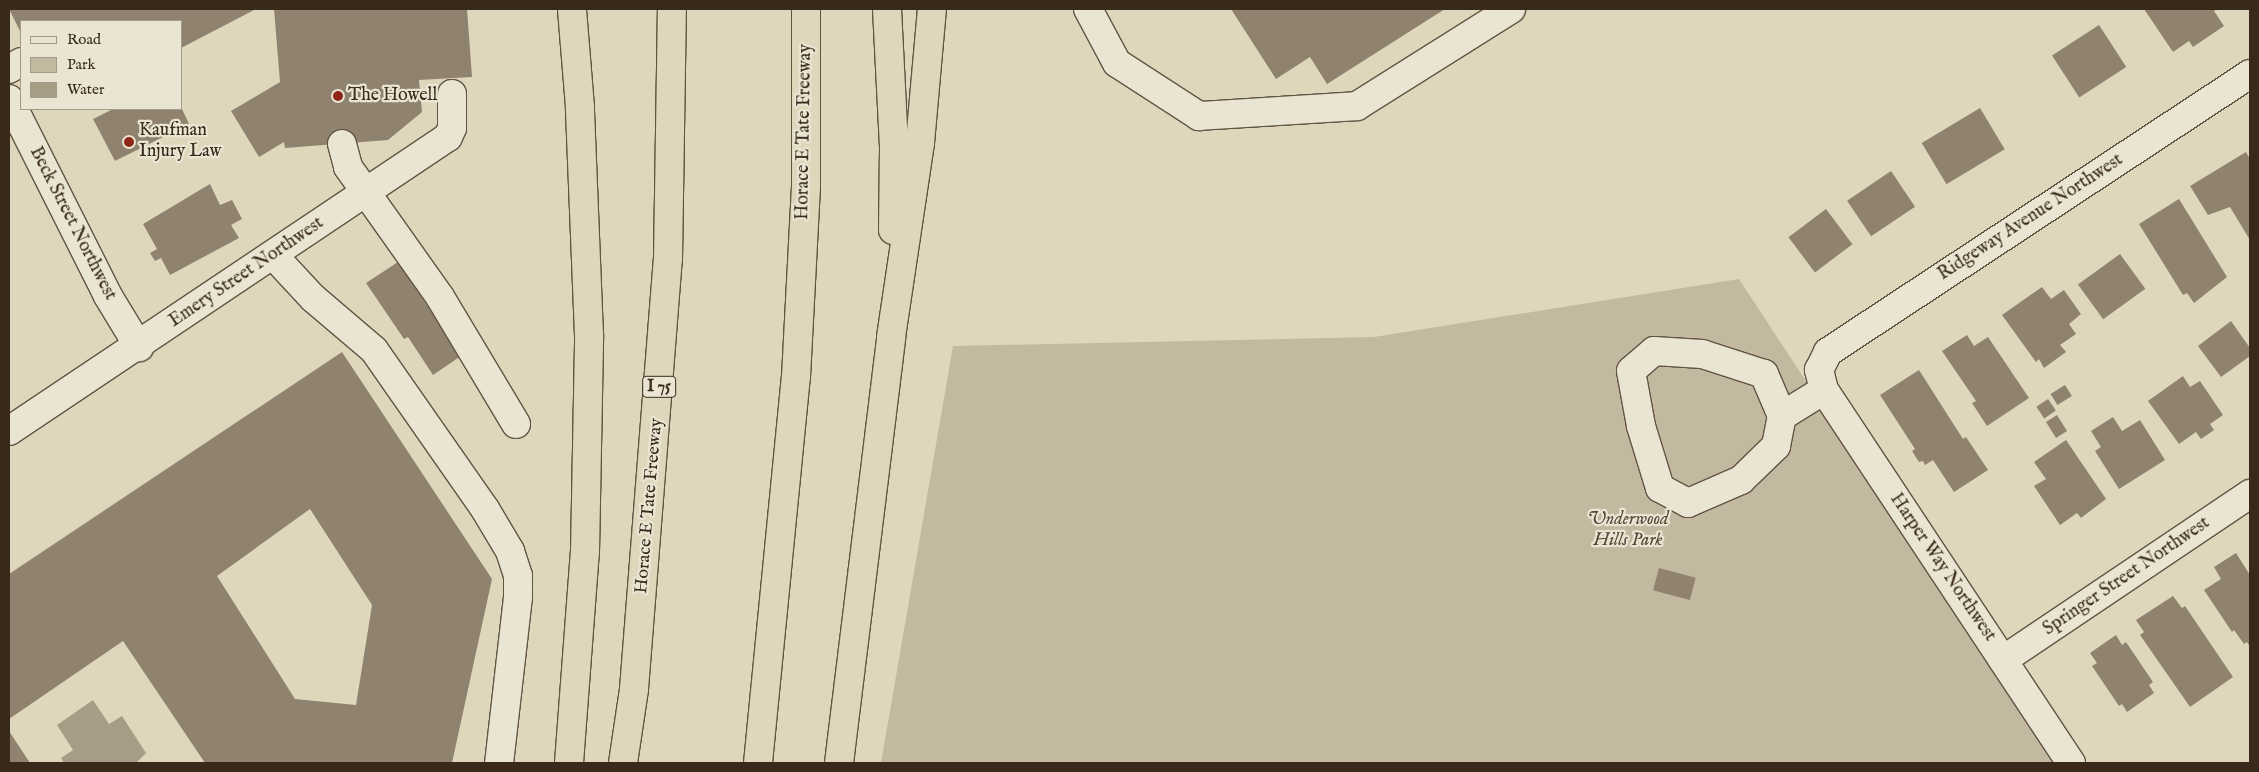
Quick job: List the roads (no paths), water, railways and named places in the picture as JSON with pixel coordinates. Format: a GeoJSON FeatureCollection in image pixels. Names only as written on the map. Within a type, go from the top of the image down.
{"type":"FeatureCollection","features":[{"type":"Feature","properties":{"kind":"highway"},"geometry":{"type":"LineString","coordinates":[[569,763],[584,552],[589,345],[580,107],[572,9]]}},
{"type":"Feature","properties":{"kind":"highway","name":"Horace E Tate Freeway"},"geometry":{"type":"LineString","coordinates":[[623,763],[634,688],[668,259],[672,9]]}},
{"type":"Feature","properties":{"kind":"highway","name":"Horace E Tate Freeway"},"geometry":{"type":"LineString","coordinates":[[758,763],[796,377],[806,188],[806,9]]}},
{"type":"Feature","properties":{"kind":"highway"},"geometry":{"type":"LineString","coordinates":[[887,9],[894,148],[891,337]]}},
{"type":"Feature","properties":{"kind":"highway"},"geometry":{"type":"LineString","coordinates":[[839,763],[891,337],[920,143],[932,9]]}},
{"type":"Feature","properties":{"kind":"street"},"geometry":{"type":"LineString","coordinates":[[1088,9],[1117,63],[1199,116],[1358,106],[1511,9]]}},
{"type":"Feature","properties":{"kind":"street"},"geometry":{"type":"LineString","coordinates":[[9,69],[20,63]]}},
{"type":"Feature","properties":{"kind":"street","name":"Ridgeway Avenue Northwest"},"geometry":{"type":"LineString","coordinates":[[1821,380],[1828,352],[2250,74]]}},
{"type":"Feature","properties":{"kind":"street","name":"Emery Street Northwest"},"geometry":{"type":"LineString","coordinates":[[9,431],[139,347],[365,192],[448,138],[452,128],[452,94]]}},
{"type":"Feature","properties":{"kind":"street","name":"Beck Street Northwest"},"geometry":{"type":"LineString","coordinates":[[9,99],[108,296],[139,347]]}},
{"type":"Feature","properties":{"kind":"street"},"geometry":{"type":"LineString","coordinates":[[342,144],[348,167],[440,297],[516,424]]}},
{"type":"Feature","properties":{"kind":"street"},"geometry":{"type":"LineString","coordinates":[[273,255],[313,298],[374,350],[485,508],[510,551],[518,576],[518,597],[499,763]]}},
{"type":"Feature","properties":{"kind":"street"},"geometry":{"type":"LineString","coordinates":[[1782,416],[1764,374],[1702,354],[1654,351],[1631,371],[1641,426],[1660,488],[1688,504],[1741,480],[1776,446],[1782,416],[1821,380]]}},
{"type":"Feature","properties":{"kind":"street","name":"Harper Way Northwest"},"geometry":{"type":"LineString","coordinates":[[1821,380],[2072,763]]}},
{"type":"Feature","properties":{"kind":"street","name":"Springer Street Northwest"},"geometry":{"type":"LineString","coordinates":[[2003,660],[2250,494]]}},
{"type":"Feature","properties":{"kind":"water"},"geometry":{"type":"Polygon","coordinates":[[[93,700],[109,724],[122,716],[146,753],[136,763],[64,763],[61,758],[73,750],[57,725],[93,700]]]}},
{"type":"Feature","properties":{"kind":"place","name":"The Howell"},"geometry":{"type":"Point","coordinates":[338,96]}},
{"type":"Feature","properties":{"kind":"place","name":"Kaufman Injury Law"},"geometry":{"type":"Point","coordinates":[129,142]}},
{"type":"Feature","properties":{"kind":"park label","name":"Underwood Hills Park"},"geometry":{"type":"Point","coordinates":[1628,531]}}]}
